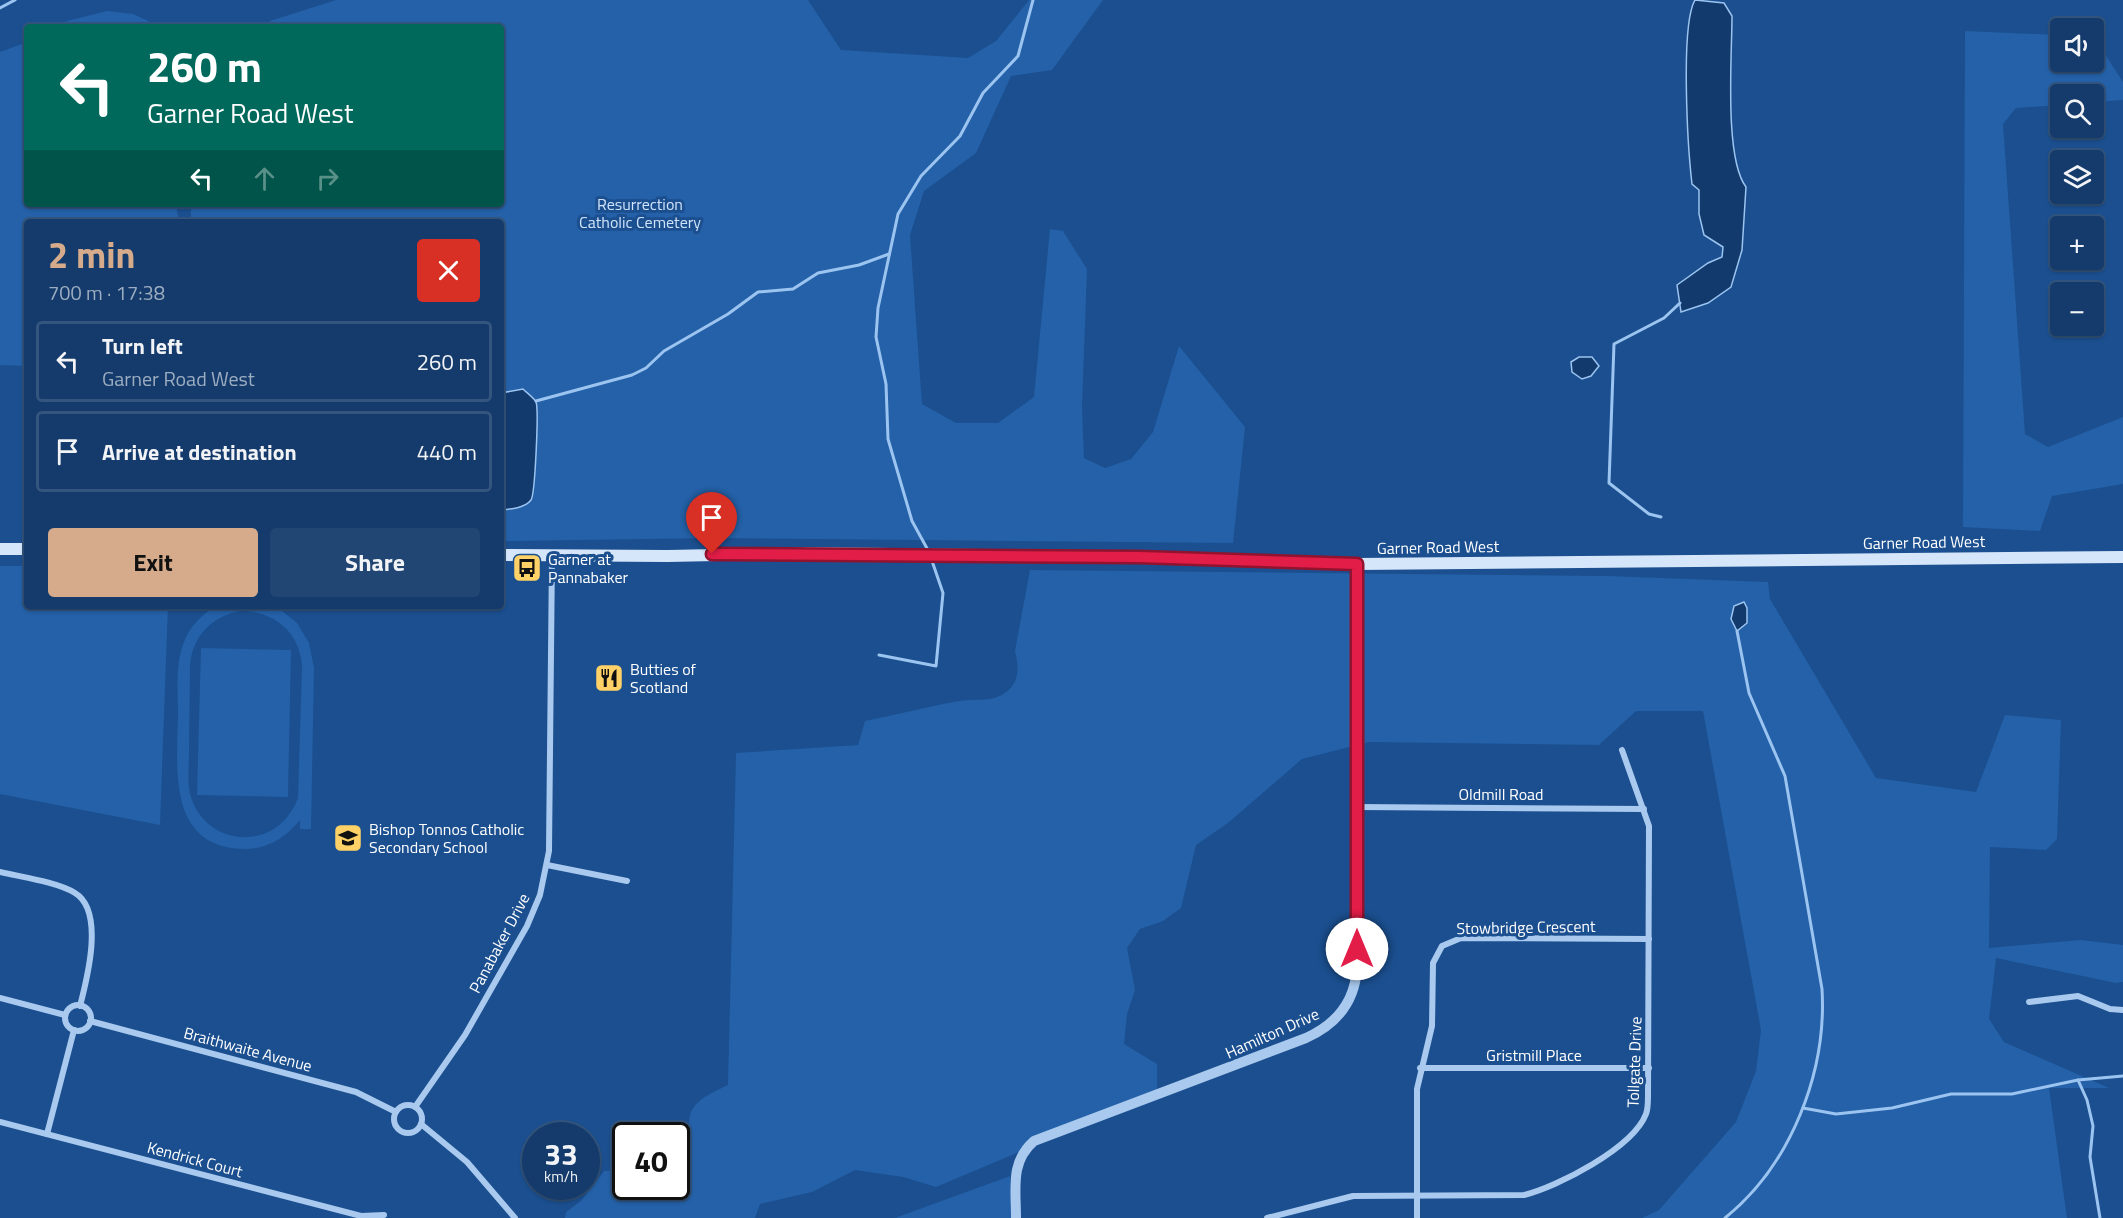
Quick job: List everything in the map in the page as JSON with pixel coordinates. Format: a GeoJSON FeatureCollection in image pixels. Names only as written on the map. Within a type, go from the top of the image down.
{"type":"FeatureCollection","features":[{"type":"Feature","properties":{"kind":"main road"},"geometry":{"type":"LineString","coordinates":[[0,549],[24,549]]}},
{"type":"Feature","properties":{"kind":"main road","name":"Garner Road West"},"geometry":{"type":"LineString","coordinates":[[504,555],[668,556],[806,553],[1139,557],[1357,564],[2123,557]]}},
{"type":"Feature","properties":{"kind":"street","name":"Panabaker Drive"},"geometry":{"type":"LineString","coordinates":[[415,1107],[465,1035],[527,926],[538,901],[547,865],[552,555]]}},
{"type":"Feature","properties":{"kind":"street","name":"Hamilton Drive"},"geometry":{"type":"LineString","coordinates":[[1016,1218],[1018,1164],[1022,1152],[1034,1141],[1296,1042],[1325,1028],[1340,1015],[1353,993],[1357,975],[1357,564]]}},
{"type":"Feature","properties":{"kind":"street","name":"Tollgate Drive"},"geometry":{"type":"LineString","coordinates":[[1267,1218],[1353,1196],[1524,1195],[1549,1187],[1602,1159],[1615,1149],[1646,1115],[1649,826],[1622,750]]}},
{"type":"Feature","properties":{"kind":"street","name":"Oldmill Road"},"geometry":{"type":"LineString","coordinates":[[1358,807],[1644,809]]}},
{"type":"Feature","properties":{"kind":"street"},"geometry":{"type":"LineString","coordinates":[[547,865],[627,881]]}},
{"type":"Feature","properties":{"kind":"street"},"geometry":{"type":"LineString","coordinates":[[0,872],[69,890],[83,900],[89,910],[91,950],[89,974],[80,1006]]}},
{"type":"Feature","properties":{"kind":"street","name":"Stowbridge Crescent"},"geometry":{"type":"LineString","coordinates":[[1417,1218],[1417,1089],[1420,1068],[1432,1026],[1433,963],[1439,950],[1448,942],[1461,938],[1649,939]]}},
{"type":"Feature","properties":{"kind":"street"},"geometry":{"type":"LineString","coordinates":[[2029,1002],[2078,996],[2110,1009],[2123,1010]]}},
{"type":"Feature","properties":{"kind":"street"},"geometry":{"type":"LineString","coordinates":[[0,998],[65,1015]]}},
{"type":"Feature","properties":{"kind":"street"},"geometry":{"type":"LineString","coordinates":[[73,1006],[80,1006],[87,1010],[90,1021],[83,1030],[74,1030],[66,1023],[65,1015],[73,1006]]}},
{"type":"Feature","properties":{"kind":"street","name":"Braithwaite Avenue"},"geometry":{"type":"LineString","coordinates":[[90,1021],[334,1085],[372,1098],[396,1112]]}},
{"type":"Feature","properties":{"kind":"street"},"geometry":{"type":"LineString","coordinates":[[47,1134],[74,1030]]}},
{"type":"Feature","properties":{"kind":"street","name":"Gristmill Place"},"geometry":{"type":"LineString","coordinates":[[1420,1068],[1648,1068]]}},
{"type":"Feature","properties":{"kind":"street"},"geometry":{"type":"LineString","coordinates":[[402,1106],[415,1107],[421,1113],[421,1124],[412,1132],[402,1131],[395,1125],[396,1112],[402,1106]]}},
{"type":"Feature","properties":{"kind":"street","name":"Kendrick Court"},"geometry":{"type":"LineString","coordinates":[[0,1122],[361,1216],[384,1215]]}},
{"type":"Feature","properties":{"kind":"street"},"geometry":{"type":"LineString","coordinates":[[421,1124],[467,1162],[515,1218]]}},
{"type":"Feature","properties":{"kind":"green space","name":"Resurrection Catholic Cemetery"},"geometry":{"type":"Polygon","coordinates":[[[336,0],[808,0],[841,50],[968,58],[996,41],[1029,0],[1103,0],[1052,70],[1011,76],[976,153],[924,191],[910,235],[922,404],[956,423],[998,423],[1034,397],[1050,229],[1063,231],[1087,269],[1082,406],[1084,458],[1105,468],[1131,459],[1153,432],[1179,346],[1245,427],[1233,543],[717,538],[504,541],[504,219],[191,219],[191,207],[504,207],[504,24],[268,24],[270,21],[336,0]]]}},
{"type":"Feature","properties":{"kind":"green space"},"geometry":{"type":"Polygon","coordinates":[[[107,11],[133,14],[155,24],[61,24],[107,11]]]}},
{"type":"Feature","properties":{"kind":"green space"},"geometry":{"type":"Polygon","coordinates":[[[1965,31],[2050,35],[2050,72],[2104,72],[2104,53],[2123,82],[2123,100],[2104,101],[2104,84],[2050,84],[2050,106],[2016,108],[2003,124],[2025,434],[2048,447],[2123,417],[2123,484],[2052,496],[2040,531],[1963,527],[1965,31]]]}},
{"type":"Feature","properties":{"kind":"green space"},"geometry":{"type":"Polygon","coordinates":[[[24,43],[24,207],[176,207],[178,219],[24,219],[24,366],[0,365],[0,52],[24,43]]]}},
{"type":"Feature","properties":{"kind":"green space"},"geometry":{"type":"Polygon","coordinates":[[[0,566],[24,566],[24,609],[168,609],[160,825],[0,794],[0,566]]]}},
{"type":"Feature","properties":{"kind":"green space"},"geometry":{"type":"Polygon","coordinates":[[[1030,570],[1607,576],[1768,582],[1770,599],[1876,778],[1976,792],[2005,715],[2061,720],[2057,839],[2046,850],[1990,847],[1989,948],[2081,940],[2123,945],[2123,982],[2116,983],[1996,958],[1989,1019],[2004,1042],[2109,1088],[2049,1088],[2067,1218],[1642,1218],[1659,1210],[1736,1122],[1756,1071],[1761,1030],[1703,711],[1636,711],[1599,745],[1369,742],[1302,759],[1228,823],[1196,845],[1181,908],[1163,921],[1140,929],[1127,948],[1135,990],[1127,1014],[1124,1044],[1157,1064],[1157,1094],[936,1187],[903,1177],[855,1170],[812,1192],[760,1204],[755,1218],[565,1218],[566,1212],[582,1200],[600,1200],[600,1176],[604,1171],[612,1171],[612,1200],[690,1200],[689,1120],[691,1112],[702,1099],[728,1085],[736,753],[858,745],[865,721],[948,703],[999,696],[1010,689],[1016,679],[1015,651],[1030,570]]]}},
{"type":"Feature","properties":{"kind":"green space"},"geometry":{"type":"Polygon","coordinates":[[[212,609],[280,609],[297,623],[309,643],[314,668],[311,829],[300,829],[300,820],[276,841],[261,847],[246,849],[220,845],[202,836],[190,821],[182,802],[178,781],[178,669],[184,642],[202,617],[212,609]],[[241,611],[221,617],[205,629],[199,637],[190,666],[188,779],[190,794],[199,814],[206,822],[234,836],[256,836],[277,827],[287,817],[298,798],[302,666],[300,654],[291,634],[274,619],[241,611]]]}},
{"type":"Feature","properties":{"kind":"green space"},"geometry":{"type":"Polygon","coordinates":[[[201,648],[291,650],[288,797],[197,795],[201,648]]]}},
{"type":"Feature","properties":{"kind":"green space"},"geometry":{"type":"Polygon","coordinates":[[[1010,1176],[1011,1218],[895,1218],[1010,1176]]]}},
{"type":"Feature","properties":{"kind":"shaded area"},"geometry":{"type":"Polygon","coordinates":[[[1695,0],[1724,3],[1732,16],[1732,130],[1739,173],[1746,187],[1742,250],[1731,287],[1708,303],[1681,312],[1677,285],[1708,263],[1722,257],[1723,247],[1704,235],[1699,214],[1699,190],[1692,184],[1686,61],[1690,14],[1695,0]]]}},
{"type":"Feature","properties":{"kind":"shaded area"},"geometry":{"type":"Polygon","coordinates":[[[1579,357],[1592,357],[1599,366],[1591,376],[1582,379],[1572,372],[1571,362],[1579,357]]]}},
{"type":"Feature","properties":{"kind":"shaded area"},"geometry":{"type":"Polygon","coordinates":[[[523,389],[535,400],[537,408],[534,484],[531,500],[518,508],[504,510],[504,392],[523,389]]]}},
{"type":"Feature","properties":{"kind":"shaded area"},"geometry":{"type":"Polygon","coordinates":[[[1744,602],[1747,608],[1747,623],[1737,631],[1731,619],[1734,606],[1744,602]]]}},
{"type":"Feature","properties":{"kind":"waterway"},"geometry":{"type":"LineString","coordinates":[[0,8],[15,0]]}},
{"type":"Feature","properties":{"kind":"waterway"},"geometry":{"type":"LineString","coordinates":[[929,552],[912,521],[888,439],[886,384],[876,337],[878,308],[898,214],[921,176],[960,136],[983,93],[1018,56],[1033,0]]}},
{"type":"Feature","properties":{"kind":"waterway"},"geometry":{"type":"LineString","coordinates":[[536,401],[632,375],[646,368],[664,351],[728,314],[758,292],[793,289],[818,273],[859,265],[889,254]]}},
{"type":"Feature","properties":{"kind":"waterway"},"geometry":{"type":"LineString","coordinates":[[1661,517],[1649,514],[1609,483],[1614,344],[1664,318],[1680,303]]}},
{"type":"Feature","properties":{"kind":"waterway"},"geometry":{"type":"LineString","coordinates":[[879,655],[936,666],[943,593],[931,558]]}},
{"type":"Feature","properties":{"kind":"waterway"},"geometry":{"type":"LineString","coordinates":[[1725,1218],[1769,1172],[1786,1144],[1811,1084],[1822,1020],[1822,989],[1785,776],[1749,693],[1737,631]]}},
{"type":"Feature","properties":{"kind":"waterway"},"geometry":{"type":"LineString","coordinates":[[1803,1108],[1836,1114],[1892,1108],[1951,1094],[2012,1094],[2078,1080],[2123,1076]]}},
{"type":"Feature","properties":{"kind":"waterway"},"geometry":{"type":"LineString","coordinates":[[2078,1080],[2087,1100],[2093,1126],[2090,1157],[2100,1218]]}},
{"type":"Feature","properties":{"kind":"place","name":"Garner at Pannabaker"},"geometry":{"type":"Point","coordinates":[527,568]}},
{"type":"Feature","properties":{"kind":"place","name":"Butties of Scotland"},"geometry":{"type":"Point","coordinates":[609,678]}},
{"type":"Feature","properties":{"kind":"place","name":"Bishop Tonnos Catholic Secondary School"},"geometry":{"type":"Point","coordinates":[348,838]}},
{"type":"Feature","properties":{"kind":"route"},"geometry":{"type":"LineString","coordinates":[[712,554],[1139,557],[1357,564],[1357,949]]}}]}
